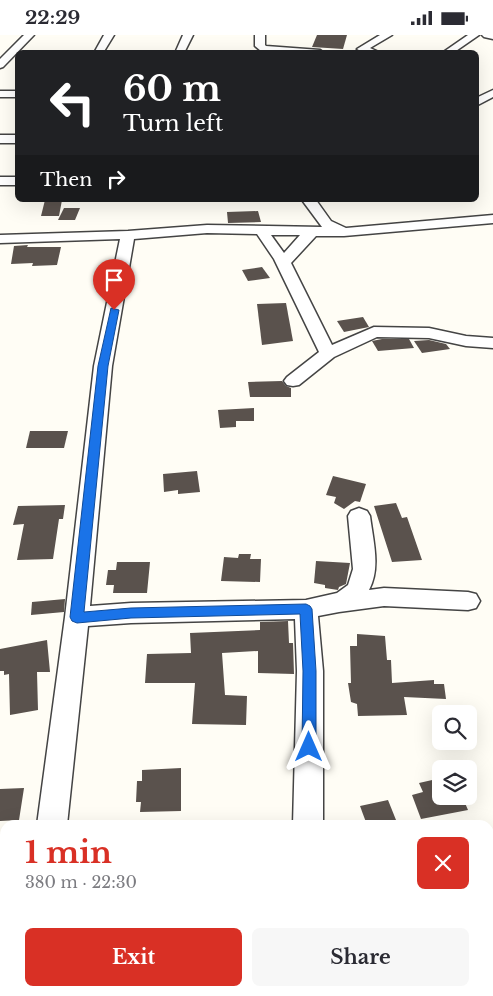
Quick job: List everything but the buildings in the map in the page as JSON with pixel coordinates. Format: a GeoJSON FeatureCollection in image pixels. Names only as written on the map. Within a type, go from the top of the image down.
{"type":"FeatureCollection","features":[{"type":"Feature","properties":{"kind":"street"},"geometry":{"type":"LineString","coordinates":[[0,65],[29,35]]}},
{"type":"Feature","properties":{"kind":"street"},"geometry":{"type":"LineString","coordinates":[[100,50],[109,35]]}},
{"type":"Feature","properties":{"kind":"street"},"geometry":{"type":"LineString","coordinates":[[180,50],[188,35]]}},
{"type":"Feature","properties":{"kind":"street"},"geometry":{"type":"LineString","coordinates":[[260,35],[260,46],[264,49],[278,50]]}},
{"type":"Feature","properties":{"kind":"street"},"geometry":{"type":"LineString","coordinates":[[364,50],[362,49],[364,46],[387,35]]}},
{"type":"Feature","properties":{"kind":"street"},"geometry":{"type":"LineString","coordinates":[[451,50],[474,35]]}},
{"type":"Feature","properties":{"kind":"street"},"geometry":{"type":"LineString","coordinates":[[487,35],[493,36]]}},
{"type":"Feature","properties":{"kind":"street"},"geometry":{"type":"LineString","coordinates":[[479,101],[493,93]]}},
{"type":"Feature","properties":{"kind":"street"},"geometry":{"type":"LineString","coordinates":[[0,95],[15,94]]}},
{"type":"Feature","properties":{"kind":"street"},"geometry":{"type":"LineString","coordinates":[[0,139],[15,139]]}},
{"type":"Feature","properties":{"kind":"street"},"geometry":{"type":"LineString","coordinates":[[0,181],[15,181]]}},
{"type":"Feature","properties":{"kind":"street"},"geometry":{"type":"LineString","coordinates":[[310,202],[326,225],[344,232]]}},
{"type":"Feature","properties":{"kind":"street"},"geometry":{"type":"LineString","coordinates":[[0,239],[128,235],[207,229],[344,232],[400,228],[438,222],[493,219]]}},
{"type":"Feature","properties":{"kind":"street"},"geometry":{"type":"LineString","coordinates":[[261,230],[283,263],[328,353]]}},
{"type":"Feature","properties":{"kind":"street"},"geometry":{"type":"LineString","coordinates":[[283,263],[312,231]]}},
{"type":"Feature","properties":{"kind":"street"},"geometry":{"type":"LineString","coordinates":[[53,820],[77,617],[103,366],[128,235]]}},
{"type":"Feature","properties":{"kind":"street"},"geometry":{"type":"LineString","coordinates":[[293,381],[328,353],[374,332],[429,333],[466,341],[493,343]]}},
{"type":"Feature","properties":{"kind":"street"},"geometry":{"type":"LineString","coordinates":[[77,617],[131,613],[330,607],[350,599],[361,584],[365,566],[359,516]]}},
{"type":"Feature","properties":{"kind":"street"},"geometry":{"type":"LineString","coordinates":[[341,603],[384,597],[468,601]]}},
{"type":"Feature","properties":{"kind":"street"},"geometry":{"type":"LineString","coordinates":[[306,609],[310,671],[308,820]]}},
{"type":"Feature","properties":{"kind":"route"},"geometry":{"type":"LineString","coordinates":[[114,310],[103,366],[77,617],[131,613],[306,609],[310,671],[309,747]]}}]}
